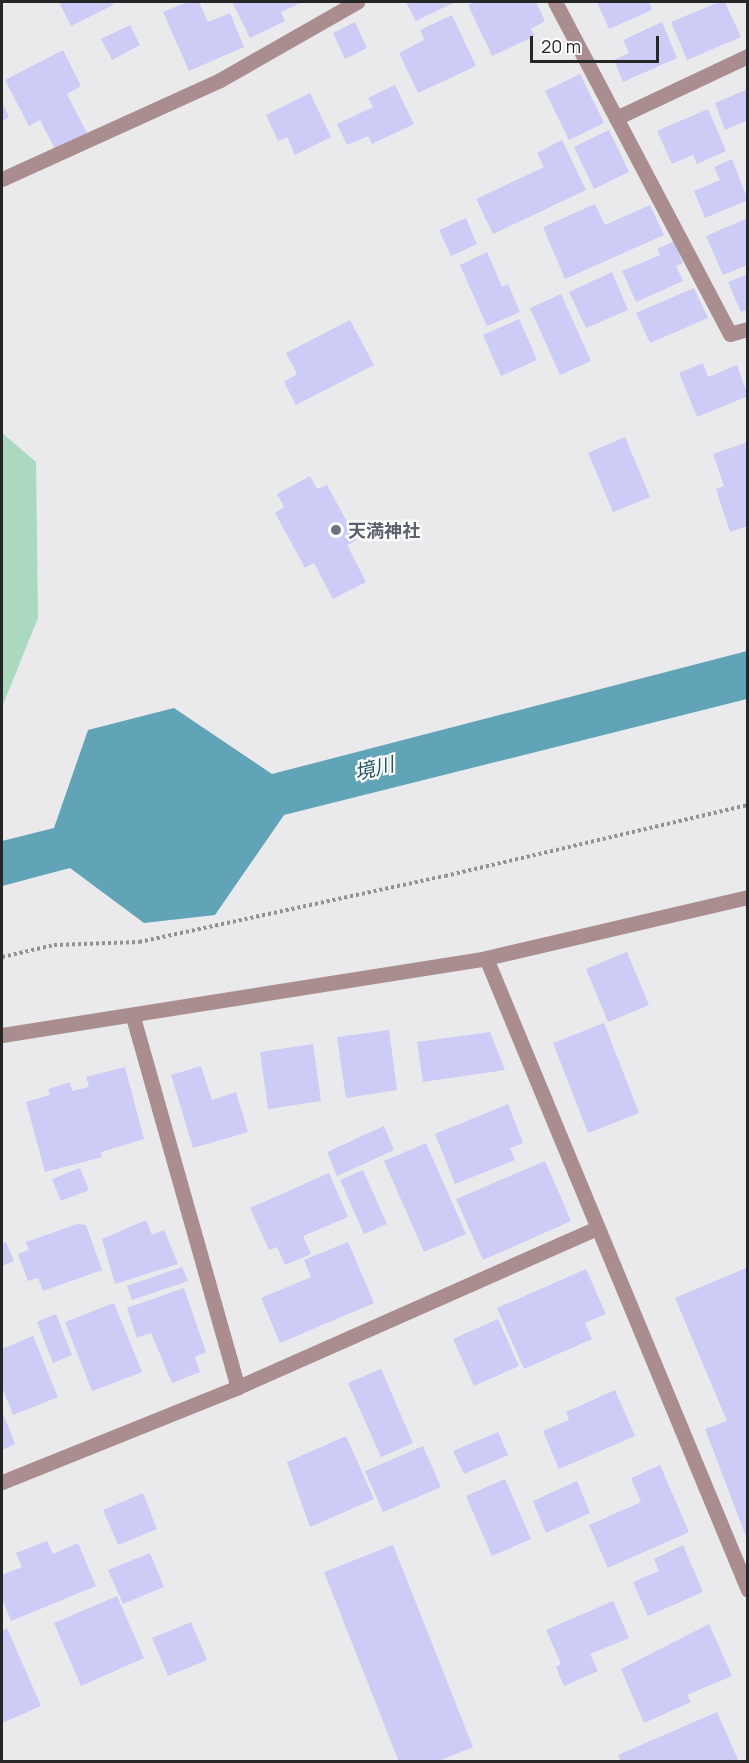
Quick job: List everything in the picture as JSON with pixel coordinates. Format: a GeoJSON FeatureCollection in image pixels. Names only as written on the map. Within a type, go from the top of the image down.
{"type":"FeatureCollection","features":[{"type":"Feature","properties":{"kind":"street"},"geometry":{"type":"LineString","coordinates":[[2,179],[220,80],[357,2]]}},
{"type":"Feature","properties":{"kind":"street"},"geometry":{"type":"LineString","coordinates":[[555,2],[730,334],[747,329]]}},
{"type":"Feature","properties":{"kind":"street"},"geometry":{"type":"LineString","coordinates":[[616,118],[747,56]]}},
{"type":"Feature","properties":{"kind":"street"},"geometry":{"type":"LineString","coordinates":[[2,1035],[133,1017],[486,958],[747,897]]}},
{"type":"Feature","properties":{"kind":"street"},"geometry":{"type":"LineString","coordinates":[[486,958],[747,1590]]}},
{"type":"Feature","properties":{"kind":"street"},"geometry":{"type":"LineString","coordinates":[[133,1017],[238,1386]]}},
{"type":"Feature","properties":{"kind":"street"},"geometry":{"type":"LineString","coordinates":[[2,1482],[238,1386],[597,1228]]}},
{"type":"Feature","properties":{"kind":"path"},"geometry":{"type":"LineString","coordinates":[[2,957],[54,945],[139,942],[445,876],[747,805]]}},
{"type":"Feature","properties":{"kind":"green space"},"geometry":{"type":"Polygon","coordinates":[[[2,433],[36,462],[38,618],[2,707],[2,433]]]}},
{"type":"Feature","properties":{"kind":"water","name":"境川"},"geometry":{"type":"Polygon","coordinates":[[[747,651],[747,699],[284,815],[215,915],[144,923],[70,868],[2,886],[2,841],[54,828],[88,730],[174,708],[272,774],[747,651]]]}},
{"type":"Feature","properties":{"kind":"building"},"geometry":{"type":"Polygon","coordinates":[[[59,2],[112,2],[113,5],[71,26],[59,2]]]}},
{"type":"Feature","properties":{"kind":"building"},"geometry":{"type":"Polygon","coordinates":[[[188,2],[199,2],[208,22],[230,13],[244,47],[189,71],[163,12],[188,2]]]}},
{"type":"Feature","properties":{"kind":"building"},"geometry":{"type":"Polygon","coordinates":[[[232,2],[303,2],[281,12],[285,21],[250,38],[232,2]]]}},
{"type":"Feature","properties":{"kind":"building"},"geometry":{"type":"Polygon","coordinates":[[[406,2],[455,2],[416,21],[406,2]]]}},
{"type":"Feature","properties":{"kind":"building"},"geometry":{"type":"Polygon","coordinates":[[[475,2],[536,2],[545,21],[531,29],[535,36],[492,56],[468,5],[475,2]]]}},
{"type":"Feature","properties":{"kind":"building"},"geometry":{"type":"Polygon","coordinates":[[[597,2],[649,2],[652,10],[609,29],[597,2]]]}},
{"type":"Feature","properties":{"kind":"building"},"geometry":{"type":"Polygon","coordinates":[[[719,2],[725,2],[741,37],[687,60],[671,22],[719,2]]]}},
{"type":"Feature","properties":{"kind":"building"},"geometry":{"type":"Polygon","coordinates":[[[452,15],[476,66],[418,93],[399,53],[424,40],[420,30],[452,15]]]}},
{"type":"Feature","properties":{"kind":"building"},"geometry":{"type":"Polygon","coordinates":[[[355,22],[367,48],[345,59],[333,33],[355,22]]]}},
{"type":"Feature","properties":{"kind":"building"},"geometry":{"type":"Polygon","coordinates":[[[662,22],[677,58],[623,82],[614,60],[629,53],[623,40],[662,22]]]}},
{"type":"Feature","properties":{"kind":"building"},"geometry":{"type":"Polygon","coordinates":[[[130,25],[140,45],[112,60],[101,39],[130,25]]]}},
{"type":"Feature","properties":{"kind":"building"},"geometry":{"type":"Polygon","coordinates":[[[63,50],[81,86],[67,94],[88,135],[56,151],[40,120],[29,126],[5,80],[63,50]]]}},
{"type":"Feature","properties":{"kind":"building"},"geometry":{"type":"Polygon","coordinates":[[[580,74],[604,123],[569,140],[545,91],[580,74]]]}},
{"type":"Feature","properties":{"kind":"building"},"geometry":{"type":"Polygon","coordinates":[[[395,85],[414,124],[372,144],[368,136],[347,145],[337,124],[373,107],[368,98],[395,85]]]}},
{"type":"Feature","properties":{"kind":"building"},"geometry":{"type":"Polygon","coordinates":[[[748,89],[748,120],[725,130],[715,103],[748,89]]]}},
{"type":"Feature","properties":{"kind":"building"},"geometry":{"type":"Polygon","coordinates":[[[310,93],[331,137],[295,155],[287,137],[278,141],[266,115],[310,93]]]}},
{"type":"Feature","properties":{"kind":"building"},"geometry":{"type":"Polygon","coordinates":[[[2,103],[9,117],[2,121],[2,103]]]}},
{"type":"Feature","properties":{"kind":"building"},"geometry":{"type":"Polygon","coordinates":[[[708,109],[726,151],[697,164],[693,155],[672,164],[657,131],[708,109]]]}},
{"type":"Feature","properties":{"kind":"building"},"geometry":{"type":"Polygon","coordinates":[[[609,130],[629,172],[594,189],[574,147],[609,130]]]}},
{"type":"Feature","properties":{"kind":"building"},"geometry":{"type":"Polygon","coordinates":[[[562,140],[586,190],[493,234],[476,199],[544,167],[537,153],[562,140]]]}},
{"type":"Feature","properties":{"kind":"building"},"geometry":{"type":"Polygon","coordinates":[[[732,159],[748,200],[705,218],[694,191],[720,180],[714,167],[732,159]]]}},
{"type":"Feature","properties":{"kind":"building"},"geometry":{"type":"Polygon","coordinates":[[[595,204],[605,225],[650,205],[664,235],[565,279],[543,227],[595,204]]]}},
{"type":"Feature","properties":{"kind":"building"},"geometry":{"type":"Polygon","coordinates":[[[466,218],[477,244],[451,256],[439,230],[466,218]]]}},
{"type":"Feature","properties":{"kind":"building"},"geometry":{"type":"Polygon","coordinates":[[[748,218],[748,265],[723,275],[706,236],[748,218]]]}},
{"type":"Feature","properties":{"kind":"building"},"geometry":{"type":"Polygon","coordinates":[[[674,241],[683,263],[676,266],[683,281],[636,302],[622,271],[660,255],[657,249],[674,241]]]}},
{"type":"Feature","properties":{"kind":"building"},"geometry":{"type":"Polygon","coordinates":[[[487,252],[502,287],[508,284],[520,312],[487,326],[460,265],[487,252]]]}},
{"type":"Feature","properties":{"kind":"building"},"geometry":{"type":"Polygon","coordinates":[[[612,272],[628,310],[586,328],[569,292],[612,272]]]}},
{"type":"Feature","properties":{"kind":"building"},"geometry":{"type":"Polygon","coordinates":[[[748,274],[748,309],[741,312],[728,282],[748,274]]]}},
{"type":"Feature","properties":{"kind":"building"},"geometry":{"type":"Polygon","coordinates":[[[694,288],[708,318],[650,343],[636,313],[694,288]]]}},
{"type":"Feature","properties":{"kind":"building"},"geometry":{"type":"Polygon","coordinates":[[[561,294],[591,361],[560,375],[530,308],[561,294]]]}},
{"type":"Feature","properties":{"kind":"building"},"geometry":{"type":"Polygon","coordinates":[[[519,319],[537,360],[501,376],[483,335],[519,319]]]}},
{"type":"Feature","properties":{"kind":"building"},"geometry":{"type":"Polygon","coordinates":[[[350,320],[374,365],[296,405],[284,382],[297,374],[286,353],[350,320]]]}},
{"type":"Feature","properties":{"kind":"building"},"geometry":{"type":"Polygon","coordinates":[[[703,363],[708,377],[737,365],[748,396],[697,417],[679,373],[703,363]]]}},
{"type":"Feature","properties":{"kind":"building"},"geometry":{"type":"Polygon","coordinates":[[[625,437],[650,497],[613,512],[588,453],[625,437]]]}},
{"type":"Feature","properties":{"kind":"building"},"geometry":{"type":"Polygon","coordinates":[[[748,442],[748,526],[730,532],[716,489],[724,486],[713,454],[748,442]]]}},
{"type":"Feature","properties":{"kind":"building"},"geometry":{"type":"Polygon","coordinates":[[[310,476],[317,489],[327,485],[357,540],[347,545],[366,582],[333,599],[314,563],[305,568],[275,513],[284,507],[277,494],[310,476]]]}},
{"type":"Feature","properties":{"kind":"building"},"geometry":{"type":"Polygon","coordinates":[[[627,952],[649,1005],[608,1022],[586,969],[627,952]]]}},
{"type":"Feature","properties":{"kind":"building"},"geometry":{"type":"Polygon","coordinates":[[[604,1023],[639,1113],[588,1133],[553,1043],[604,1023]]]}},
{"type":"Feature","properties":{"kind":"building"},"geometry":{"type":"Polygon","coordinates":[[[389,1030],[397,1090],[346,1098],[337,1037],[389,1030]]]}},
{"type":"Feature","properties":{"kind":"building"},"geometry":{"type":"Polygon","coordinates":[[[490,1032],[505,1070],[423,1082],[417,1042],[490,1032]]]}},
{"type":"Feature","properties":{"kind":"building"},"geometry":{"type":"Polygon","coordinates":[[[313,1044],[321,1101],[268,1109],[260,1052],[313,1044]]]}},
{"type":"Feature","properties":{"kind":"building"},"geometry":{"type":"Polygon","coordinates":[[[201,1066],[212,1100],[236,1092],[248,1132],[193,1148],[171,1075],[201,1066]]]}},
{"type":"Feature","properties":{"kind":"building"},"geometry":{"type":"Polygon","coordinates":[[[125,1067],[144,1139],[101,1152],[102,1157],[45,1172],[26,1102],[50,1095],[48,1089],[70,1082],[72,1091],[89,1087],[86,1077],[125,1067]]]}},
{"type":"Feature","properties":{"kind":"building"},"geometry":{"type":"Polygon","coordinates":[[[508,1104],[523,1143],[510,1148],[515,1160],[455,1184],[435,1134],[508,1104]]]}},
{"type":"Feature","properties":{"kind":"building"},"geometry":{"type":"Polygon","coordinates":[[[384,1126],[394,1150],[337,1176],[327,1152],[384,1126]]]}},
{"type":"Feature","properties":{"kind":"building"},"geometry":{"type":"Polygon","coordinates":[[[426,1143],[466,1234],[424,1252],[384,1161],[426,1143]]]}},
{"type":"Feature","properties":{"kind":"building"},"geometry":{"type":"Polygon","coordinates":[[[545,1161],[571,1221],[483,1260],[456,1199],[545,1161]]]}},
{"type":"Feature","properties":{"kind":"building"},"geometry":{"type":"Polygon","coordinates":[[[80,1168],[89,1190],[61,1201],[52,1179],[80,1168]]]}},
{"type":"Feature","properties":{"kind":"building"},"geometry":{"type":"Polygon","coordinates":[[[363,1170],[387,1224],[364,1234],[340,1180],[363,1170]]]}},
{"type":"Feature","properties":{"kind":"building"},"geometry":{"type":"Polygon","coordinates":[[[329,1173],[348,1217],[303,1236],[311,1254],[285,1265],[277,1247],[269,1250],[250,1208],[329,1173]]]}},
{"type":"Feature","properties":{"kind":"building"},"geometry":{"type":"Polygon","coordinates":[[[146,1220],[152,1235],[164,1230],[178,1264],[115,1284],[102,1239],[146,1220]]]}},
{"type":"Feature","properties":{"kind":"building"},"geometry":{"type":"Polygon","coordinates":[[[77,1224],[86,1225],[102,1270],[43,1291],[38,1278],[28,1281],[18,1254],[29,1250],[26,1242],[77,1224]]]}},
{"type":"Feature","properties":{"kind":"building"},"geometry":{"type":"Polygon","coordinates":[[[6,1242],[14,1261],[2,1266],[2,1243],[6,1242]]]}},
{"type":"Feature","properties":{"kind":"building"},"geometry":{"type":"Polygon","coordinates":[[[348,1242],[374,1303],[280,1343],[261,1298],[311,1277],[304,1260],[348,1242]]]}},
{"type":"Feature","properties":{"kind":"building"},"geometry":{"type":"Polygon","coordinates":[[[182,1267],[188,1281],[132,1300],[127,1286],[182,1267]]]}},
{"type":"Feature","properties":{"kind":"building"},"geometry":{"type":"Polygon","coordinates":[[[748,1267],[747,1539],[705,1429],[727,1421],[675,1298],[748,1267]]]}},
{"type":"Feature","properties":{"kind":"building"},"geometry":{"type":"Polygon","coordinates":[[[586,1269],[606,1314],[585,1323],[592,1339],[524,1369],[497,1308],[586,1269]]]}},
{"type":"Feature","properties":{"kind":"building"},"geometry":{"type":"Polygon","coordinates":[[[184,1288],[206,1352],[195,1357],[200,1372],[172,1383],[151,1333],[137,1338],[127,1308],[184,1288]]]}},
{"type":"Feature","properties":{"kind":"building"},"geometry":{"type":"Polygon","coordinates":[[[114,1303],[142,1372],[92,1391],[65,1322],[114,1303]]]}},
{"type":"Feature","properties":{"kind":"building"},"geometry":{"type":"Polygon","coordinates":[[[56,1314],[72,1355],[53,1363],[37,1322],[56,1314]]]}},
{"type":"Feature","properties":{"kind":"building"},"geometry":{"type":"Polygon","coordinates":[[[498,1319],[519,1366],[474,1386],[453,1339],[498,1319]]]}},
{"type":"Feature","properties":{"kind":"building"},"geometry":{"type":"Polygon","coordinates":[[[33,1336],[58,1397],[13,1415],[2,1387],[2,1349],[33,1336]]]}},
{"type":"Feature","properties":{"kind":"building"},"geometry":{"type":"Polygon","coordinates":[[[381,1369],[413,1443],[381,1457],[348,1383],[381,1369]]]}},
{"type":"Feature","properties":{"kind":"building"},"geometry":{"type":"Polygon","coordinates":[[[615,1390],[635,1436],[559,1469],[543,1431],[569,1420],[566,1412],[615,1390]]]}},
{"type":"Feature","properties":{"kind":"building"},"geometry":{"type":"Polygon","coordinates":[[[2,1411],[15,1444],[2,1450],[2,1411]]]}},
{"type":"Feature","properties":{"kind":"building"},"geometry":{"type":"Polygon","coordinates":[[[498,1432],[508,1455],[464,1474],[453,1451],[498,1432]]]}},
{"type":"Feature","properties":{"kind":"building"},"geometry":{"type":"Polygon","coordinates":[[[346,1436],[374,1499],[310,1527],[287,1462],[346,1436]]]}},
{"type":"Feature","properties":{"kind":"building"},"geometry":{"type":"Polygon","coordinates":[[[423,1446],[441,1487],[383,1512],[365,1471],[423,1446]]]}},
{"type":"Feature","properties":{"kind":"building"},"geometry":{"type":"Polygon","coordinates":[[[660,1465],[689,1532],[608,1568],[589,1525],[641,1502],[631,1478],[660,1465]]]}},
{"type":"Feature","properties":{"kind":"building"},"geometry":{"type":"Polygon","coordinates":[[[505,1479],[531,1539],[492,1556],[466,1496],[505,1479]]]}},
{"type":"Feature","properties":{"kind":"building"},"geometry":{"type":"Polygon","coordinates":[[[577,1481],[590,1513],[546,1533],[533,1501],[577,1481]]]}},
{"type":"Feature","properties":{"kind":"building"},"geometry":{"type":"Polygon","coordinates":[[[143,1493],[157,1529],[118,1545],[103,1510],[143,1493]]]}},
{"type":"Feature","properties":{"kind":"building"},"geometry":{"type":"Polygon","coordinates":[[[47,1541],[53,1554],[78,1543],[96,1586],[11,1621],[2,1598],[2,1575],[22,1567],[16,1553],[47,1541]]]}},
{"type":"Feature","properties":{"kind":"building"},"geometry":{"type":"Polygon","coordinates":[[[393,1545],[473,1747],[436,1762],[399,1762],[324,1572],[393,1545]]]}},
{"type":"Feature","properties":{"kind":"building"},"geometry":{"type":"Polygon","coordinates":[[[683,1545],[703,1592],[648,1616],[633,1582],[659,1571],[654,1559],[683,1545]]]}},
{"type":"Feature","properties":{"kind":"building"},"geometry":{"type":"Polygon","coordinates":[[[150,1553],[164,1587],[123,1604],[108,1570],[150,1553]]]}},
{"type":"Feature","properties":{"kind":"building"},"geometry":{"type":"Polygon","coordinates":[[[117,1596],[144,1658],[81,1686],[54,1623],[117,1596]]]}},
{"type":"Feature","properties":{"kind":"building"},"geometry":{"type":"Polygon","coordinates":[[[613,1601],[629,1638],[590,1654],[598,1671],[564,1686],[556,1667],[561,1664],[546,1630],[613,1601]]]}},
{"type":"Feature","properties":{"kind":"building"},"geometry":{"type":"Polygon","coordinates":[[[191,1622],[207,1660],[168,1676],[152,1638],[191,1622]]]}},
{"type":"Feature","properties":{"kind":"building"},"geometry":{"type":"Polygon","coordinates":[[[709,1624],[732,1676],[687,1695],[691,1702],[644,1723],[621,1669],[709,1624]]]}},
{"type":"Feature","properties":{"kind":"building"},"geometry":{"type":"Polygon","coordinates":[[[7,1628],[41,1706],[2,1723],[2,1631],[7,1628]]]}},
{"type":"Feature","properties":{"kind":"building"},"geometry":{"type":"Polygon","coordinates":[[[717,1712],[739,1762],[621,1762],[618,1755],[717,1712]]]}},
{"type":"Feature","properties":{"kind":"place","name":"天満神社"},"geometry":{"type":"Point","coordinates":[336,530]}}]}
